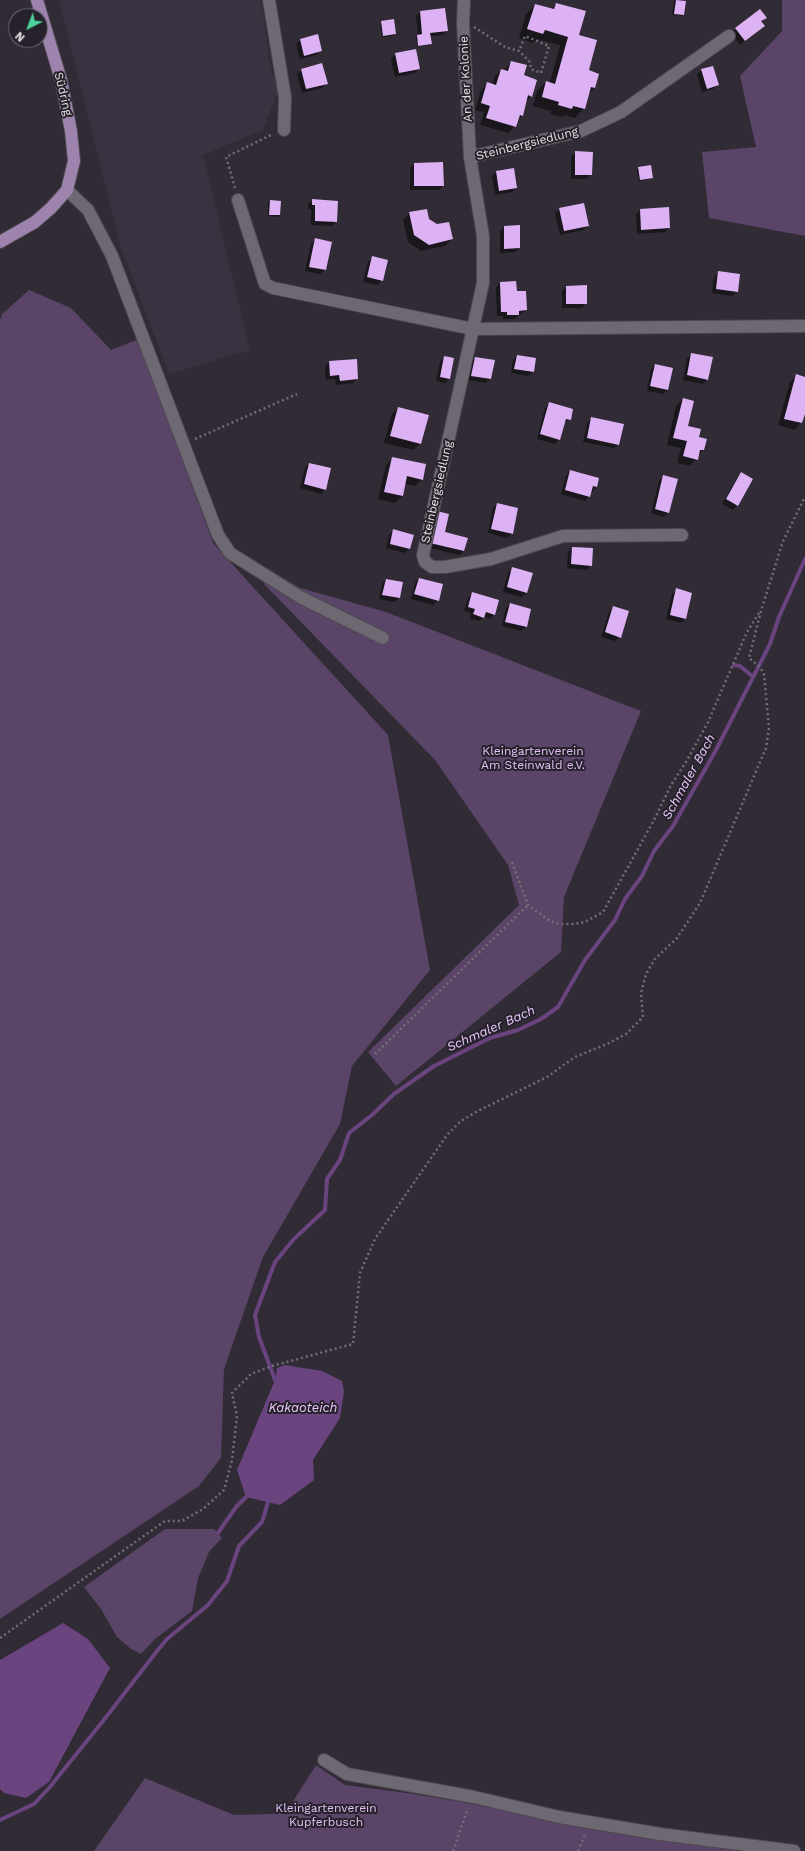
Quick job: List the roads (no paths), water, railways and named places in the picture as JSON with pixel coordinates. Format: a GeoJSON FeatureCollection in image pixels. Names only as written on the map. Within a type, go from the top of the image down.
{"type":"FeatureCollection","features":[{"type":"Feature","properties":{"kind":"main road","name":"Südring"},"geometry":{"type":"LineString","coordinates":[[37,0],[61,80],[71,131],[74,161],[67,190]]}},
{"type":"Feature","properties":{"kind":"main road"},"geometry":{"type":"LineString","coordinates":[[0,242],[35,222],[51,208],[67,190]]}},
{"type":"Feature","properties":{"kind":"main road"},"geometry":{"type":"LineString","coordinates":[[0,239],[12,236]]}},
{"type":"Feature","properties":{"kind":"street"},"geometry":{"type":"LineString","coordinates":[[269,0],[284,91],[284,130]]}},
{"type":"Feature","properties":{"kind":"street","name":"An der Kolonie"},"geometry":{"type":"LineString","coordinates":[[464,0],[463,23],[470,157]]}},
{"type":"Feature","properties":{"kind":"street","name":"Steinbergsiedlung"},"geometry":{"type":"LineString","coordinates":[[682,535],[563,536],[485,560],[445,567],[432,567],[425,562],[423,555],[483,283],[483,236],[470,157],[588,128],[621,112],[729,36]]}},
{"type":"Feature","properties":{"kind":"street"},"geometry":{"type":"LineString","coordinates":[[67,190],[88,210],[112,256],[218,535],[230,553],[300,597],[383,638]]}},
{"type":"Feature","properties":{"kind":"street"},"geometry":{"type":"LineString","coordinates":[[238,200],[265,284],[273,288],[473,329],[805,326]]}},
{"type":"Feature","properties":{"kind":"street"},"geometry":{"type":"LineString","coordinates":[[324,1760],[347,1774],[474,1797],[559,1817],[660,1834],[794,1851]]}},
{"type":"Feature","properties":{"kind":"water","name":"Kakaoteich"},"geometry":{"type":"Polygon","coordinates":[[[285,1365],[322,1371],[342,1381],[344,1392],[340,1418],[313,1460],[314,1480],[280,1505],[246,1497],[237,1470],[275,1380],[277,1368],[285,1365]]]}},
{"type":"Feature","properties":{"kind":"water"},"geometry":{"type":"Polygon","coordinates":[[[63,1623],[88,1639],[110,1668],[49,1782],[26,1798],[4,1793],[0,1789],[0,1660],[63,1623]]]}},
{"type":"Feature","properties":{"kind":"waterway","name":"Schmaler Bach"},"geometry":{"type":"LineString","coordinates":[[275,1380],[259,1337],[255,1315],[275,1262],[294,1239],[325,1210],[327,1179],[340,1160],[349,1133],[372,1115],[394,1094],[434,1066],[490,1038],[518,1030],[541,1019],[558,1007],[585,960],[615,920],[625,899],[642,876],[654,851],[673,826],[716,750],[770,644],[779,617],[805,559]]}},
{"type":"Feature","properties":{"kind":"waterway","name":"Schmaler Bach"},"geometry":{"type":"LineString","coordinates":[[734,665],[740,666],[752,676]]}},
{"type":"Feature","properties":{"kind":"waterway"},"geometry":{"type":"LineString","coordinates":[[218,1533],[236,1507],[246,1497]]}},
{"type":"Feature","properties":{"kind":"waterway"},"geometry":{"type":"LineString","coordinates":[[0,1820],[34,1804],[49,1788],[167,1639],[208,1605],[227,1581],[239,1546],[262,1522],[268,1502]]}},
{"type":"Feature","properties":{"kind":"park label","name":"Kleingartenverein Am Steinwald e.V."},"geometry":{"type":"Point","coordinates":[533,758]}},
{"type":"Feature","properties":{"kind":"park label","name":"Kleingartenverein Kupferbusch"},"geometry":{"type":"Point","coordinates":[326,1815]}}]}
